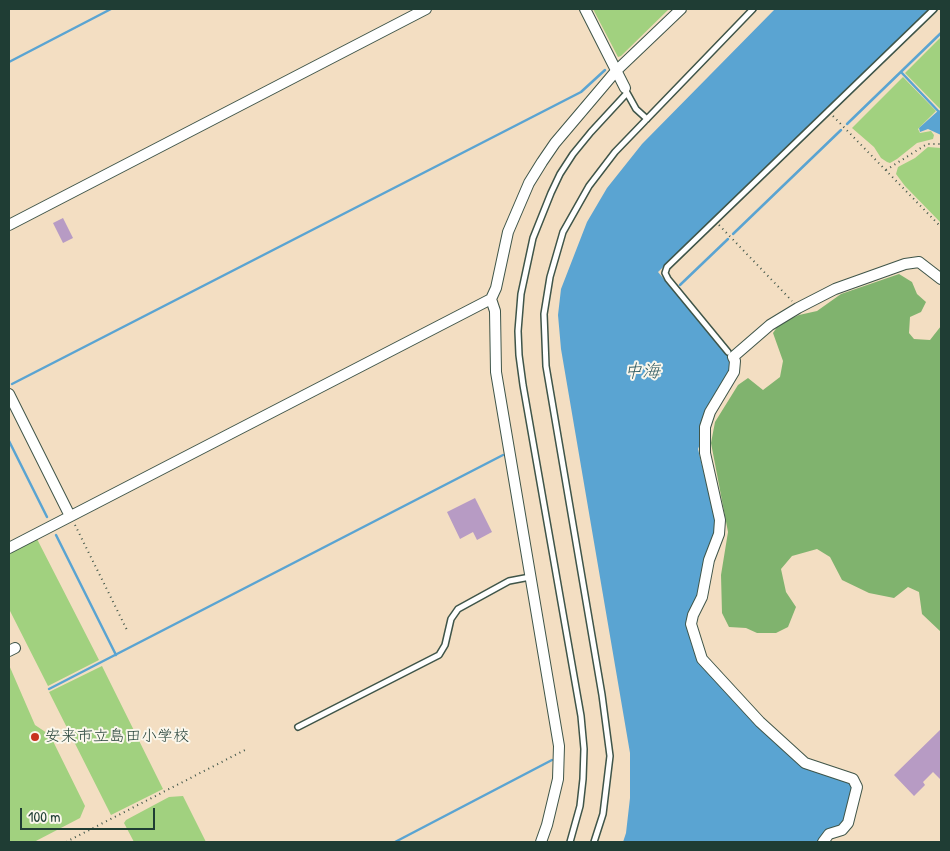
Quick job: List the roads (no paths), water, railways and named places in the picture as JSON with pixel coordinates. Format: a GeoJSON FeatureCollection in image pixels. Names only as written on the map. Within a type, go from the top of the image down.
{"type":"FeatureCollection","features":[{"type":"Feature","properties":{"kind":"street"},"geometry":{"type":"LineString","coordinates":[[9,225],[426,9]]}},
{"type":"Feature","properties":{"kind":"street"},"geometry":{"type":"LineString","coordinates":[[585,9],[626,91]]}},
{"type":"Feature","properties":{"kind":"street"},"geometry":{"type":"LineString","coordinates":[[9,548],[491,299],[496,288],[508,232],[529,183],[555,143],[616,71],[681,9]]}},
{"type":"Feature","properties":{"kind":"street"},"geometry":{"type":"LineString","coordinates":[[823,842],[829,834],[842,830],[848,823],[857,787],[853,779],[805,763],[760,722],[702,659],[691,624],[702,597],[709,560],[720,534],[720,520],[705,453],[705,426],[710,412],[734,372],[735,361],[730,354],[770,325],[835,289],[910,262],[918,262],[941,279]]}},
{"type":"Feature","properties":{"kind":"street"},"geometry":{"type":"LineString","coordinates":[[491,299],[495,312],[496,372],[557,728],[558,779],[554,800],[541,842]]}},
{"type":"Feature","properties":{"kind":"street"},"geometry":{"type":"LineString","coordinates":[[9,394],[70,516]]}},
{"type":"Feature","properties":{"kind":"lane"},"geometry":{"type":"LineString","coordinates":[[594,842],[603,814],[610,756],[602,695],[546,366],[544,314],[550,277],[563,232],[589,186],[615,152],[753,9]]}},
{"type":"Feature","properties":{"kind":"lane"},"geometry":{"type":"LineString","coordinates":[[730,354],[668,279],[665,273],[667,267],[934,9]]}},
{"type":"Feature","properties":{"kind":"lane"},"geometry":{"type":"LineString","coordinates":[[570,842],[580,806],[584,749],[581,716],[520,362],[518,330],[521,294],[534,238],[551,193],[573,154],[626,91],[636,109],[647,119]]}},
{"type":"Feature","properties":{"kind":"lane"},"geometry":{"type":"LineString","coordinates":[[298,727],[439,655],[445,645],[451,619],[458,609],[509,581],[531,577]]}},
{"type":"Feature","properties":{"kind":"water","name":"中海"},"geometry":{"type":"Polygon","coordinates":[[[775,9],[930,9],[658,272],[727,354],[732,363],[698,449],[717,527],[699,597],[686,623],[692,646],[700,663],[803,766],[848,779],[855,790],[846,822],[820,842],[623,842],[626,833],[630,798],[630,753],[561,349],[558,315],[561,289],[587,222],[607,188],[642,144],[775,9]]]}},
{"type":"Feature","properties":{"kind":"water"},"geometry":{"type":"Polygon","coordinates":[[[939,110],[941,112],[941,135],[928,129],[920,132],[919,128],[939,110]]]}},
{"type":"Feature","properties":{"kind":"waterway"},"geometry":{"type":"LineString","coordinates":[[9,62],[111,9]]}},
{"type":"Feature","properties":{"kind":"waterway"},"geometry":{"type":"LineString","coordinates":[[847,124],[941,33]]}},
{"type":"Feature","properties":{"kind":"waterway"},"geometry":{"type":"LineString","coordinates":[[12,384],[581,92],[605,70]]}},
{"type":"Feature","properties":{"kind":"waterway"},"geometry":{"type":"LineString","coordinates":[[901,72],[941,114]]}},
{"type":"Feature","properties":{"kind":"waterway"},"geometry":{"type":"LineString","coordinates":[[733,234],[841,130]]}},
{"type":"Feature","properties":{"kind":"waterway"},"geometry":{"type":"LineString","coordinates":[[680,285],[728,239]]}},
{"type":"Feature","properties":{"kind":"waterway"},"geometry":{"type":"LineString","coordinates":[[9,441],[47,517]]}},
{"type":"Feature","properties":{"kind":"waterway"},"geometry":{"type":"LineString","coordinates":[[49,689],[503,455]]}},
{"type":"Feature","properties":{"kind":"waterway"},"geometry":{"type":"LineString","coordinates":[[56,535],[116,655]]}},
{"type":"Feature","properties":{"kind":"waterway"},"geometry":{"type":"LineString","coordinates":[[395,842],[552,760]]}},
{"type":"Feature","properties":{"kind":"place","name":"安来市立島田小学校"},"geometry":{"type":"Point","coordinates":[35,737]}}]}
